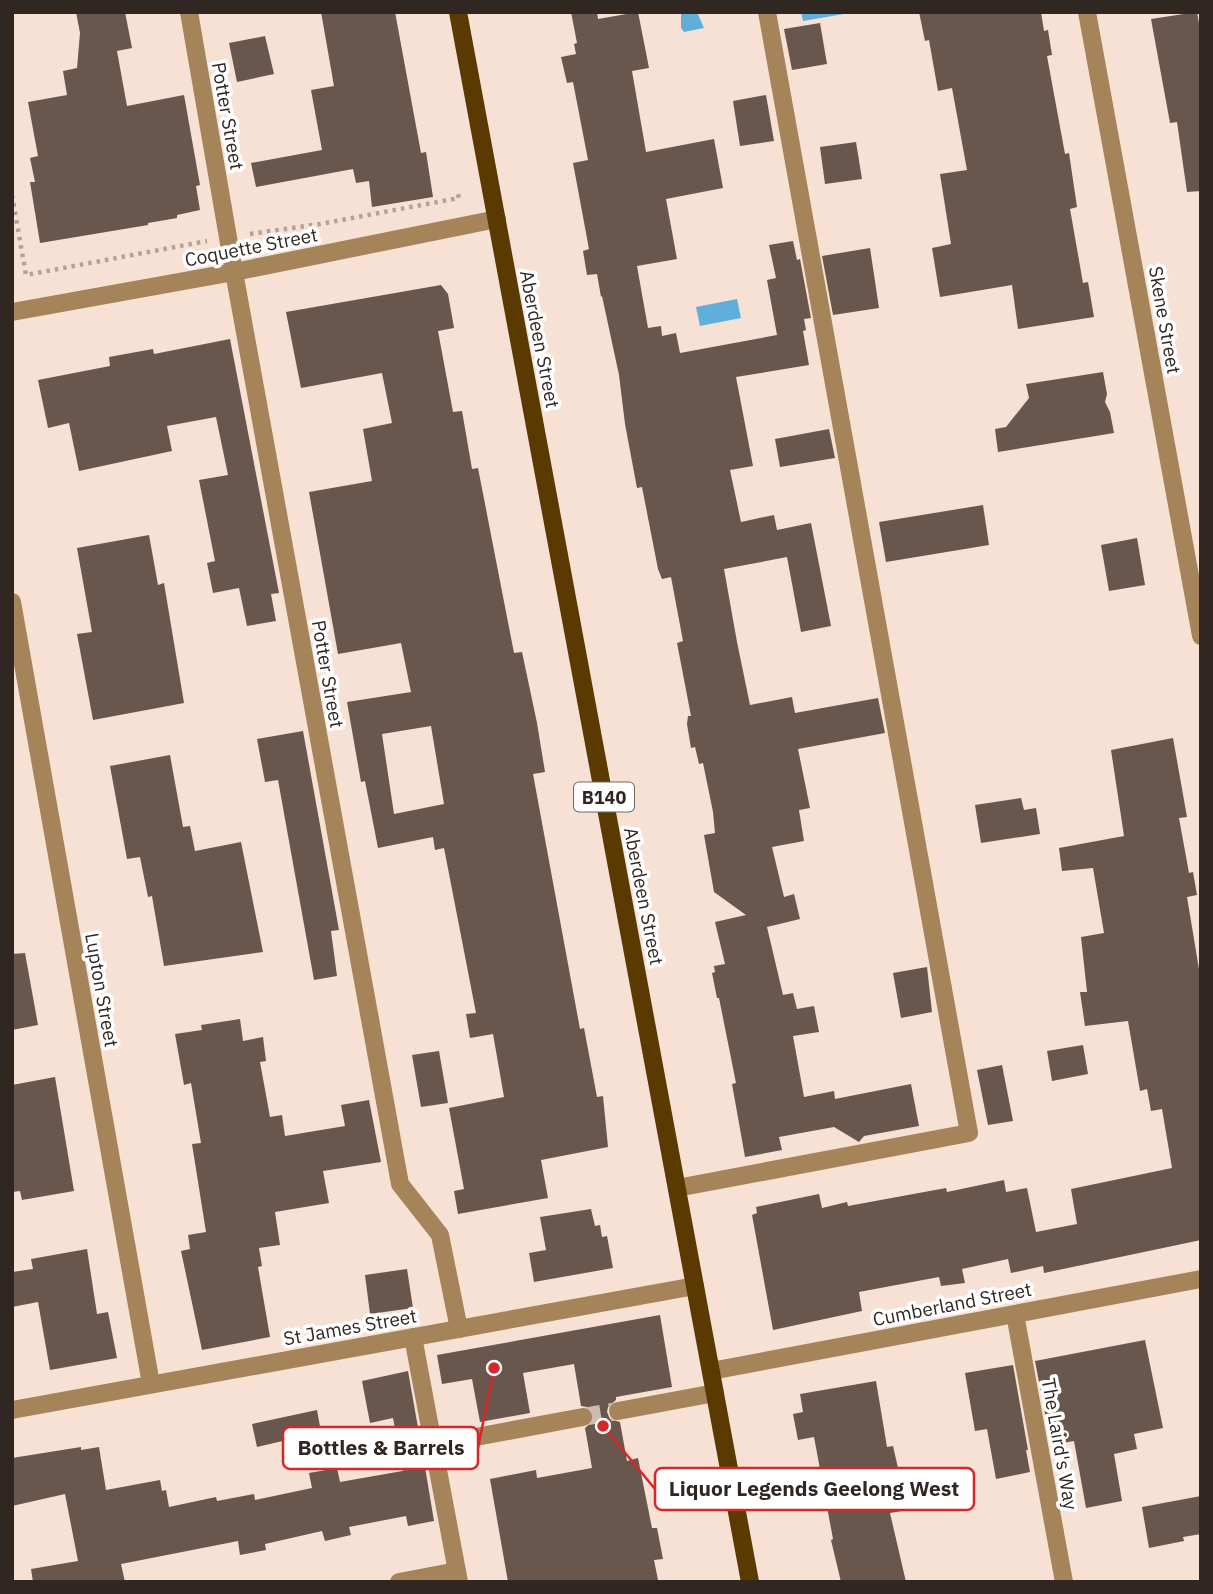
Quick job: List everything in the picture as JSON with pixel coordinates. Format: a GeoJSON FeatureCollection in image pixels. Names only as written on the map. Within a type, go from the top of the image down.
{"type":"FeatureCollection","features":[{"type":"Feature","properties":{"kind":"main road","name":"Aberdeen Street"},"geometry":{"type":"LineString","coordinates":[[458,12],[750,1582]]}},
{"type":"Feature","properties":{"kind":"street","name":"Potter Street"},"geometry":{"type":"LineString","coordinates":[[189,12],[400,1184],[440,1235],[459,1329]]}},
{"type":"Feature","properties":{"kind":"street"},"geometry":{"type":"LineString","coordinates":[[677,1188],[969,1133],[767,12]]}},
{"type":"Feature","properties":{"kind":"street","name":"Skene Street"},"geometry":{"type":"LineString","coordinates":[[1087,12],[1200,633]]}},
{"type":"Feature","properties":{"kind":"street","name":"Coquette Street"},"geometry":{"type":"LineString","coordinates":[[12,312],[234,272],[497,219]]}},
{"type":"Feature","properties":{"kind":"street","name":"Lupton Street"},"geometry":{"type":"LineString","coordinates":[[12,603],[151,1384]]}},
{"type":"Feature","properties":{"kind":"street","name":"Cumberland Street"},"geometry":{"type":"LineString","coordinates":[[711,1371],[1201,1279]]}},
{"type":"Feature","properties":{"kind":"street","name":"St James Street"},"geometry":{"type":"LineString","coordinates":[[12,1410],[695,1286]]}},
{"type":"Feature","properties":{"kind":"street","name":"The Laird's Way"},"geometry":{"type":"LineString","coordinates":[[1015,1314],[1064,1582]]}},
{"type":"Feature","properties":{"kind":"street"},"geometry":{"type":"LineString","coordinates":[[399,1582],[458,1576],[413,1337]]}},
{"type":"Feature","properties":{"kind":"street"},"geometry":{"type":"LineString","coordinates":[[618,1411],[715,1393]]}},
{"type":"Feature","properties":{"kind":"street"},"geometry":{"type":"LineString","coordinates":[[433,1445],[583,1417]]}},
{"type":"Feature","properties":{"kind":"water"},"geometry":{"type":"Polygon","coordinates":[[[681,12],[697,12],[704,28],[684,32],[681,28],[681,12]]]}},
{"type":"Feature","properties":{"kind":"water"},"geometry":{"type":"Polygon","coordinates":[[[801,12],[844,12],[844,14],[803,21],[801,12]]]}},
{"type":"Feature","properties":{"kind":"water"},"geometry":{"type":"Polygon","coordinates":[[[737,299],[741,318],[700,326],[696,307],[737,299]]]}},
{"type":"Feature","properties":{"kind":"building"},"geometry":{"type":"Polygon","coordinates":[[[76,12],[125,12],[132,48],[117,51],[127,106],[184,95],[200,185],[196,186],[200,210],[148,225],[40,243],[30,182],[35,182],[30,158],[38,156],[28,102],[67,95],[63,71],[77,68],[80,33],[76,12]]]}},
{"type":"Feature","properties":{"kind":"building"},"geometry":{"type":"Polygon","coordinates":[[[321,12],[395,12],[421,153],[426,152],[433,197],[372,207],[369,181],[356,183],[353,169],[256,187],[251,163],[322,150],[311,90],[334,86],[321,12]]]}},
{"type":"Feature","properties":{"kind":"building"},"geometry":{"type":"Polygon","coordinates":[[[571,12],[597,12],[598,19],[638,12],[649,68],[632,71],[646,152],[714,139],[723,188],[666,199],[677,259],[637,266],[648,328],[661,326],[662,336],[676,333],[680,353],[777,335],[767,280],[776,278],[769,245],[793,241],[797,260],[800,259],[811,318],[804,319],[806,330],[803,331],[809,365],[736,377],[753,466],[730,470],[741,522],[774,515],[777,530],[811,523],[831,626],[801,632],[787,557],[724,569],[737,642],[750,705],[792,697],[795,713],[878,698],[885,733],[798,749],[810,808],[799,810],[804,841],[772,847],[784,897],[794,894],[800,919],[767,927],[783,995],[793,993],[797,1009],[814,1006],[819,1032],[793,1036],[804,1097],[834,1091],[835,1099],[911,1084],[919,1126],[864,1136],[859,1142],[834,1127],[779,1137],[782,1150],[745,1157],[732,1084],[736,1083],[712,973],[715,972],[714,966],[725,964],[715,922],[746,915],[714,892],[704,835],[715,833],[713,812],[703,763],[699,764],[695,747],[691,748],[687,724],[688,716],[691,716],[677,643],[683,641],[671,577],[662,579],[658,569],[642,487],[637,488],[619,375],[597,274],[587,275],[583,251],[589,249],[573,163],[588,160],[573,82],[567,83],[561,57],[576,54],[574,44],[577,43],[571,12]]]}},
{"type":"Feature","properties":{"kind":"building"},"geometry":{"type":"Polygon","coordinates":[[[919,12],[1041,12],[1044,31],[1048,30],[1052,55],[1047,56],[1065,154],[1069,153],[1077,207],[1070,209],[1083,283],[1088,282],[1094,317],[1018,329],[1012,285],[940,297],[932,248],[951,244],[940,174],[967,170],[952,88],[938,91],[929,40],[925,41],[919,12]]]}},
{"type":"Feature","properties":{"kind":"building"},"geometry":{"type":"Polygon","coordinates":[[[1197,12],[1201,34],[1201,191],[1187,192],[1177,122],[1170,123],[1151,19],[1197,12]]]}},
{"type":"Feature","properties":{"kind":"building"},"geometry":{"type":"Polygon","coordinates":[[[820,23],[827,64],[792,70],[784,29],[820,23]]]}},
{"type":"Feature","properties":{"kind":"building"},"geometry":{"type":"Polygon","coordinates":[[[265,36],[274,74],[237,82],[229,43],[265,36]]]}},
{"type":"Feature","properties":{"kind":"building"},"geometry":{"type":"Polygon","coordinates":[[[766,95],[774,141],[740,146],[733,101],[766,95]]]}},
{"type":"Feature","properties":{"kind":"building"},"geometry":{"type":"Polygon","coordinates":[[[856,142],[862,179],[825,184],[820,147],[856,142]]]}},
{"type":"Feature","properties":{"kind":"building"},"geometry":{"type":"Polygon","coordinates":[[[870,248],[879,308],[833,315],[822,256],[870,248]]]}},
{"type":"Feature","properties":{"kind":"building"},"geometry":{"type":"Polygon","coordinates":[[[441,285],[448,294],[454,328],[438,331],[453,412],[462,411],[472,469],[478,468],[514,653],[522,652],[545,772],[533,774],[580,1029],[584,1028],[597,1097],[603,1096],[608,1147],[541,1160],[548,1198],[458,1214],[454,1191],[464,1189],[449,1108],[504,1097],[493,1034],[470,1038],[466,1014],[476,1013],[444,848],[435,850],[433,837],[378,848],[365,781],[361,782],[347,702],[411,692],[401,643],[338,654],[309,492],[372,481],[363,429],[392,423],[382,373],[301,388],[286,312],[441,285]],[[431,726],[382,734],[394,814],[444,804],[431,726]]]}},
{"type":"Feature","properties":{"kind":"building"},"geometry":{"type":"Polygon","coordinates":[[[230,339],[279,593],[271,594],[276,621],[247,626],[239,588],[213,593],[207,563],[215,561],[199,480],[228,475],[216,417],[167,426],[172,451],[79,471],[69,423],[48,428],[38,380],[110,366],[109,357],[153,349],[154,354],[230,339]]]}},
{"type":"Feature","properties":{"kind":"building"},"geometry":{"type":"Polygon","coordinates":[[[1103,372],[1107,394],[1105,402],[1114,433],[998,452],[995,429],[1006,427],[1029,398],[1026,384],[1103,372]]]}},
{"type":"Feature","properties":{"kind":"building"},"geometry":{"type":"Polygon","coordinates":[[[829,429],[835,458],[780,467],[775,439],[829,429]]]}},
{"type":"Feature","properties":{"kind":"building"},"geometry":{"type":"Polygon","coordinates":[[[983,505],[989,545],[886,562],[879,522],[983,505]]]}},
{"type":"Feature","properties":{"kind":"building"},"geometry":{"type":"Polygon","coordinates":[[[149,535],[158,585],[164,583],[184,703],[93,720],[77,634],[92,632],[77,548],[149,535]]]}},
{"type":"Feature","properties":{"kind":"building"},"geometry":{"type":"Polygon","coordinates":[[[1137,538],[1145,585],[1109,591],[1101,545],[1137,538]]]}},
{"type":"Feature","properties":{"kind":"building"},"geometry":{"type":"Polygon","coordinates":[[[303,731],[339,930],[331,931],[337,976],[314,980],[278,780],[265,782],[257,739],[303,731]]]}},
{"type":"Feature","properties":{"kind":"building"},"geometry":{"type":"Polygon","coordinates":[[[1173,738],[1187,817],[1179,818],[1189,873],[1193,872],[1197,895],[1187,897],[1201,981],[1201,1240],[1044,1273],[1043,1266],[1011,1273],[1008,1259],[962,1269],[965,1283],[941,1286],[939,1277],[859,1292],[862,1311],[773,1330],[752,1215],[757,1213],[756,1207],[819,1194],[822,1208],[847,1202],[848,1206],[946,1188],[947,1192],[1004,1180],[1006,1192],[1027,1188],[1036,1232],[1077,1224],[1071,1189],[1172,1168],[1162,1109],[1151,1111],[1147,1089],[1140,1091],[1128,1021],[1085,1026],[1080,992],[1087,992],[1081,937],[1104,933],[1093,868],[1062,871],[1059,848],[1124,836],[1111,750],[1173,738]]]}},
{"type":"Feature","properties":{"kind":"building"},"geometry":{"type":"Polygon","coordinates":[[[170,755],[183,827],[190,826],[195,851],[241,842],[263,952],[164,966],[152,896],[148,897],[140,857],[127,859],[110,766],[170,755]]]}},
{"type":"Feature","properties":{"kind":"building"},"geometry":{"type":"Polygon","coordinates":[[[1021,798],[1024,810],[1036,808],[1040,834],[981,843],[975,805],[1021,798]]]}},
{"type":"Feature","properties":{"kind":"building"},"geometry":{"type":"Polygon","coordinates":[[[25,953],[38,1025],[12,1030],[12,954],[25,953]]]}},
{"type":"Feature","properties":{"kind":"building"},"geometry":{"type":"Polygon","coordinates":[[[927,967],[932,1012],[901,1018],[893,973],[927,967]]]}},
{"type":"Feature","properties":{"kind":"building"},"geometry":{"type":"Polygon","coordinates":[[[240,1019],[243,1041],[263,1037],[266,1061],[260,1062],[270,1117],[282,1115],[285,1136],[345,1126],[341,1105],[369,1100],[381,1162],[323,1171],[329,1203],[275,1212],[280,1245],[259,1248],[262,1266],[258,1267],[270,1337],[202,1350],[181,1251],[190,1249],[188,1235],[206,1232],[192,1144],[201,1143],[191,1083],[184,1085],[175,1034],[202,1030],[201,1025],[240,1019]]]}},
{"type":"Feature","properties":{"kind":"building"},"geometry":{"type":"Polygon","coordinates":[[[1083,1045],[1088,1074],[1052,1081],[1047,1051],[1083,1045]]]}},
{"type":"Feature","properties":{"kind":"building"},"geometry":{"type":"Polygon","coordinates":[[[439,1051],[448,1103],[421,1107],[412,1055],[439,1051]]]}},
{"type":"Feature","properties":{"kind":"building"},"geometry":{"type":"Polygon","coordinates":[[[1002,1065],[1013,1121],[988,1125],[977,1070],[1002,1065]]]}},
{"type":"Feature","properties":{"kind":"building"},"geometry":{"type":"Polygon","coordinates":[[[55,1077],[74,1191],[22,1200],[20,1191],[12,1192],[12,1085],[55,1077]]]}},
{"type":"Feature","properties":{"kind":"building"},"geometry":{"type":"Polygon","coordinates":[[[591,1209],[595,1226],[600,1225],[602,1237],[607,1236],[613,1268],[534,1282],[529,1253],[546,1250],[540,1217],[591,1209]]]}},
{"type":"Feature","properties":{"kind":"building"},"geometry":{"type":"Polygon","coordinates":[[[87,1249],[97,1314],[108,1312],[117,1358],[50,1370],[38,1302],[12,1307],[12,1272],[33,1269],[31,1259],[87,1249]]]}},
{"type":"Feature","properties":{"kind":"building"},"geometry":{"type":"Polygon","coordinates":[[[407,1269],[413,1308],[370,1314],[365,1275],[407,1269]]]}},
{"type":"Feature","properties":{"kind":"building"},"geometry":{"type":"Polygon","coordinates":[[[660,1315],[672,1387],[616,1397],[607,1412],[610,1419],[620,1422],[627,1461],[638,1458],[652,1528],[657,1528],[663,1559],[654,1560],[658,1580],[508,1582],[490,1479],[536,1470],[537,1478],[592,1468],[585,1428],[593,1421],[594,1414],[587,1407],[581,1406],[574,1364],[523,1373],[530,1413],[480,1422],[472,1379],[442,1384],[437,1355],[660,1315]]]}},
{"type":"Feature","properties":{"kind":"building"},"geometry":{"type":"Polygon","coordinates":[[[1145,1340],[1163,1428],[1134,1434],[1137,1449],[1114,1454],[1122,1501],[1086,1508],[1074,1441],[1051,1445],[1035,1361],[1145,1340]]]}},
{"type":"Feature","properties":{"kind":"building"},"geometry":{"type":"Polygon","coordinates":[[[1013,1365],[1030,1472],[996,1479],[987,1429],[975,1431],[965,1373],[1013,1365]]]}},
{"type":"Feature","properties":{"kind":"building"},"geometry":{"type":"Polygon","coordinates":[[[408,1371],[425,1467],[403,1471],[393,1418],[370,1423],[362,1381],[408,1371]]]}},
{"type":"Feature","properties":{"kind":"building"},"geometry":{"type":"Polygon","coordinates":[[[876,1381],[887,1447],[893,1446],[901,1481],[914,1479],[920,1508],[890,1513],[906,1582],[841,1582],[831,1540],[833,1539],[814,1437],[798,1440],[793,1414],[803,1412],[800,1394],[876,1381]]]}},
{"type":"Feature","properties":{"kind":"building"},"geometry":{"type":"Polygon","coordinates":[[[317,1410],[321,1432],[257,1447],[252,1424],[317,1410]]]}},
{"type":"Feature","properties":{"kind":"building"},"geometry":{"type":"Polygon","coordinates":[[[81,1447],[81,1450],[99,1447],[106,1490],[160,1480],[162,1491],[166,1490],[169,1507],[216,1497],[217,1501],[254,1494],[255,1500],[312,1488],[309,1473],[337,1468],[340,1482],[425,1467],[434,1521],[408,1526],[406,1516],[349,1527],[351,1535],[325,1541],[322,1531],[265,1544],[266,1550],[240,1555],[238,1541],[121,1564],[125,1582],[33,1582],[31,1569],[78,1561],[65,1494],[12,1506],[12,1458],[81,1447]]]}},
{"type":"Feature","properties":{"kind":"building"},"geometry":{"type":"Polygon","coordinates":[[[1201,1496],[1201,1534],[1183,1537],[1184,1541],[1149,1548],[1142,1507],[1201,1496]]]}},
{"type":"Feature","properties":{"kind":"tunnel"},"geometry":{"type":"LineString","coordinates":[[583,1417],[618,1411]]}},
{"type":"Feature","properties":{"kind":"place","name":"Bottles & Barrels"},"geometry":{"type":"Point","coordinates":[494,1368]}},
{"type":"Feature","properties":{"kind":"place","name":"Liquor Legends Geelong West"},"geometry":{"type":"Point","coordinates":[603,1426]}}]}
